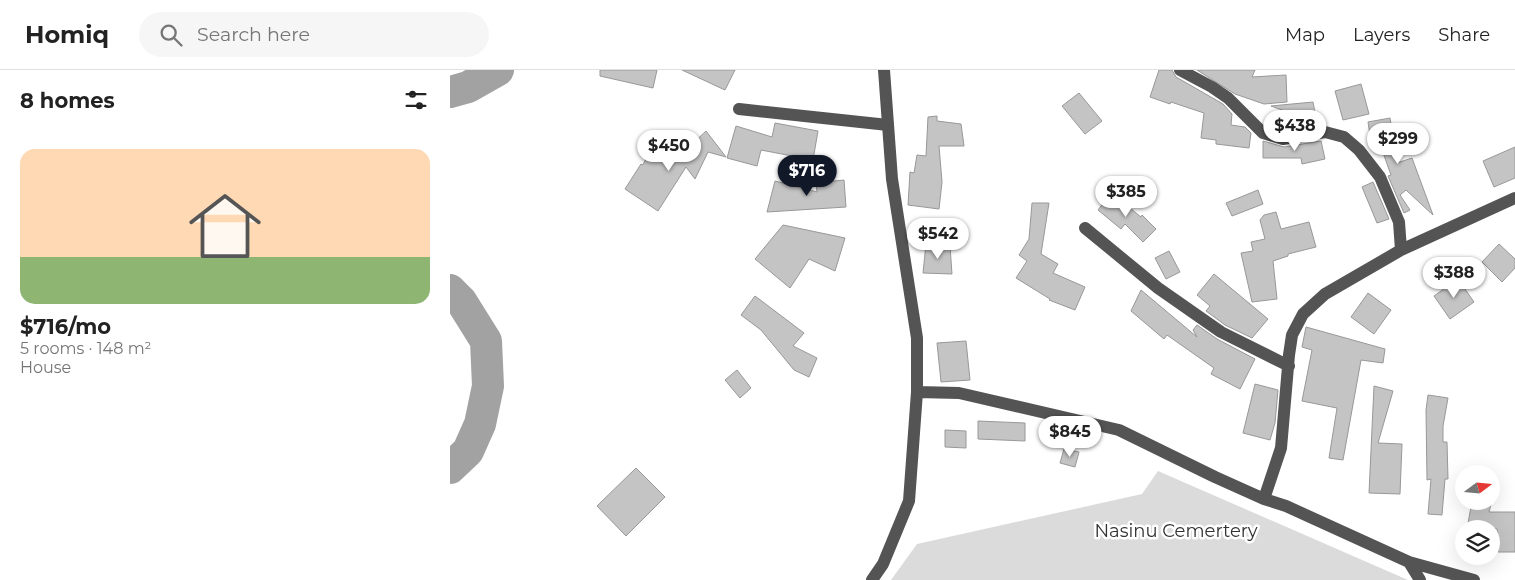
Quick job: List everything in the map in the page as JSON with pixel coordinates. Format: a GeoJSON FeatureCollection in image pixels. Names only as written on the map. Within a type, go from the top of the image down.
{"type":"FeatureCollection","features":[{"type":"Feature","properties":{"kind":"street"},"geometry":{"type":"LineString","coordinates":[[872,580],[882,564],[909,501],[916,392],[917,338],[892,179],[884,70]]}},
{"type":"Feature","properties":{"kind":"street"},"geometry":{"type":"LineString","coordinates":[[1180,70],[1228,98],[1263,132],[1282,139],[1324,132],[1344,137],[1359,150],[1380,177],[1399,222],[1401,250]]}},
{"type":"Feature","properties":{"kind":"street"},"geometry":{"type":"LineString","coordinates":[[740,109],[888,126]]}},
{"type":"Feature","properties":{"kind":"street"},"geometry":{"type":"LineString","coordinates":[[1264,499],[1281,448],[1292,335],[1304,314],[1325,294],[1401,250],[1515,198]]}},
{"type":"Feature","properties":{"kind":"street"},"geometry":{"type":"LineString","coordinates":[[1085,228],[1158,288],[1221,332],[1289,366]]}},
{"type":"Feature","properties":{"kind":"street"},"geometry":{"type":"LineString","coordinates":[[916,392],[959,393],[1120,430],[1264,499],[1286,506],[1409,562],[1474,580]]}},
{"type":"Feature","properties":{"kind":"street"},"geometry":{"type":"LineString","coordinates":[[1409,562],[1420,580]]}},
{"type":"Feature","properties":{"kind":"green space","name":"Nasinu Cemertery"},"geometry":{"type":"Polygon","coordinates":[[[1158,471],[1408,580],[891,580],[917,544],[1142,494],[1158,471]]]}},
{"type":"Feature","properties":{"kind":"building"},"geometry":{"type":"Polygon","coordinates":[[[600,70],[657,70],[653,88],[600,76],[600,70]]]}},
{"type":"Feature","properties":{"kind":"building"},"geometry":{"type":"Polygon","coordinates":[[[682,70],[735,70],[725,90],[682,70]]]}},
{"type":"Feature","properties":{"kind":"building"},"geometry":{"type":"Polygon","coordinates":[[[1159,70],[1172,70],[1176,77],[1223,104],[1232,114],[1231,125],[1245,127],[1251,133],[1249,148],[1216,144],[1216,140],[1201,138],[1204,113],[1150,97],[1159,70]]]}},
{"type":"Feature","properties":{"kind":"building"},"geometry":{"type":"Polygon","coordinates":[[[1197,70],[1255,70],[1252,77],[1286,75],[1287,102],[1264,104],[1235,94],[1197,70]]]}},
{"type":"Feature","properties":{"kind":"building"},"geometry":{"type":"Polygon","coordinates":[[[1361,84],[1369,114],[1343,120],[1335,91],[1361,84]]]}},
{"type":"Feature","properties":{"kind":"building"},"geometry":{"type":"Polygon","coordinates":[[[1079,93],[1102,121],[1085,134],[1062,106],[1079,93]]]}},
{"type":"Feature","properties":{"kind":"building"},"geometry":{"type":"Polygon","coordinates":[[[1313,102],[1317,123],[1271,106],[1313,102]]]}},
{"type":"Feature","properties":{"kind":"building"},"geometry":{"type":"Polygon","coordinates":[[[937,116],[937,121],[961,124],[964,146],[939,146],[942,182],[939,209],[908,205],[910,172],[914,173],[917,155],[926,156],[928,117],[937,116]]]}},
{"type":"Feature","properties":{"kind":"building"},"geometry":{"type":"Polygon","coordinates":[[[1390,118],[1397,163],[1412,158],[1433,215],[1406,190],[1400,195],[1410,210],[1404,213],[1388,176],[1391,175],[1381,147],[1372,148],[1368,122],[1390,118]]]}},
{"type":"Feature","properties":{"kind":"building"},"geometry":{"type":"Polygon","coordinates":[[[775,123],[818,131],[813,160],[761,150],[757,166],[727,158],[736,126],[772,137],[775,123]]]}},
{"type":"Feature","properties":{"kind":"building"},"geometry":{"type":"Polygon","coordinates":[[[706,131],[726,157],[708,152],[695,179],[686,167],[658,211],[625,189],[641,164],[643,165],[650,150],[671,164],[706,131]]]}},
{"type":"Feature","properties":{"kind":"building"},"geometry":{"type":"Polygon","coordinates":[[[1263,141],[1284,147],[1321,141],[1325,159],[1302,164],[1301,158],[1263,158],[1263,141]]]}},
{"type":"Feature","properties":{"kind":"building"},"geometry":{"type":"Polygon","coordinates":[[[1515,147],[1515,178],[1494,187],[1483,161],[1515,147]]]}},
{"type":"Feature","properties":{"kind":"building"},"geometry":{"type":"Polygon","coordinates":[[[844,180],[846,207],[767,212],[775,181],[817,192],[816,183],[844,180]]]}},
{"type":"Feature","properties":{"kind":"building"},"geometry":{"type":"Polygon","coordinates":[[[1373,182],[1389,219],[1377,223],[1362,187],[1373,182]]]}},
{"type":"Feature","properties":{"kind":"building"},"geometry":{"type":"Polygon","coordinates":[[[1258,190],[1263,204],[1232,216],[1226,203],[1258,190]]]}},
{"type":"Feature","properties":{"kind":"building"},"geometry":{"type":"Polygon","coordinates":[[[1111,193],[1141,217],[1142,215],[1156,229],[1143,242],[1125,224],[1121,229],[1098,210],[1111,193]]]}},
{"type":"Feature","properties":{"kind":"building"},"geometry":{"type":"Polygon","coordinates":[[[1032,203],[1049,203],[1041,254],[1058,264],[1053,273],[1085,287],[1075,310],[1049,300],[1016,278],[1027,261],[1019,255],[1029,239],[1032,203]]]}},
{"type":"Feature","properties":{"kind":"building"},"geometry":{"type":"Polygon","coordinates":[[[1276,212],[1281,229],[1309,222],[1316,247],[1288,254],[1288,256],[1273,261],[1277,299],[1252,302],[1241,253],[1253,251],[1251,242],[1265,239],[1260,220],[1264,215],[1276,212]]]}},
{"type":"Feature","properties":{"kind":"building"},"geometry":{"type":"Polygon","coordinates":[[[783,225],[845,238],[835,271],[809,259],[790,288],[755,259],[783,225]]]}},
{"type":"Feature","properties":{"kind":"building"},"geometry":{"type":"Polygon","coordinates":[[[926,244],[950,246],[952,274],[923,273],[926,244]]]}},
{"type":"Feature","properties":{"kind":"building"},"geometry":{"type":"Polygon","coordinates":[[[1499,244],[1515,259],[1515,268],[1502,282],[1482,262],[1499,244]]]}},
{"type":"Feature","properties":{"kind":"building"},"geometry":{"type":"Polygon","coordinates":[[[1169,251],[1180,272],[1166,279],[1155,258],[1169,251]]]}},
{"type":"Feature","properties":{"kind":"building"},"geometry":{"type":"Polygon","coordinates":[[[1214,274],[1268,319],[1252,338],[1225,325],[1206,311],[1210,306],[1197,295],[1214,274]]]}},
{"type":"Feature","properties":{"kind":"building"},"geometry":{"type":"Polygon","coordinates":[[[1458,279],[1474,302],[1450,319],[1434,296],[1458,279]]]}},
{"type":"Feature","properties":{"kind":"building"},"geometry":{"type":"Polygon","coordinates":[[[1141,290],[1197,337],[1193,330],[1197,325],[1217,339],[1255,359],[1240,389],[1211,374],[1214,368],[1167,335],[1164,339],[1131,311],[1141,290]]]}},
{"type":"Feature","properties":{"kind":"building"},"geometry":{"type":"Polygon","coordinates":[[[1368,293],[1391,310],[1374,334],[1351,317],[1368,293]]]}},
{"type":"Feature","properties":{"kind":"building"},"geometry":{"type":"Polygon","coordinates":[[[755,296],[804,333],[793,346],[817,358],[809,377],[794,370],[761,330],[741,315],[755,296]]]}},
{"type":"Feature","properties":{"kind":"building"},"geometry":{"type":"Polygon","coordinates":[[[1306,327],[1385,349],[1383,363],[1361,360],[1343,460],[1329,458],[1337,408],[1302,401],[1312,350],[1302,347],[1306,327]]]}},
{"type":"Feature","properties":{"kind":"building"},"geometry":{"type":"Polygon","coordinates":[[[966,341],[970,380],[941,382],[937,343],[966,341]]]}},
{"type":"Feature","properties":{"kind":"building"},"geometry":{"type":"Polygon","coordinates":[[[737,370],[751,388],[740,398],[725,380],[737,370]]]}},
{"type":"Feature","properties":{"kind":"building"},"geometry":{"type":"Polygon","coordinates":[[[1255,384],[1278,390],[1275,423],[1270,440],[1243,433],[1255,384]]]}},
{"type":"Feature","properties":{"kind":"building"},"geometry":{"type":"Polygon","coordinates":[[[1374,386],[1393,391],[1378,443],[1402,444],[1400,494],[1369,493],[1374,386]]]}},
{"type":"Feature","properties":{"kind":"building"},"geometry":{"type":"Polygon","coordinates":[[[1428,395],[1448,398],[1443,426],[1443,442],[1447,442],[1448,479],[1445,479],[1442,515],[1428,514],[1431,479],[1427,480],[1426,410],[1428,395]]]}},
{"type":"Feature","properties":{"kind":"building"},"geometry":{"type":"Polygon","coordinates":[[[978,421],[1025,423],[1025,441],[978,439],[978,421]]]}},
{"type":"Feature","properties":{"kind":"building"},"geometry":{"type":"Polygon","coordinates":[[[945,430],[966,431],[966,448],[945,447],[945,430]]]}},
{"type":"Feature","properties":{"kind":"building"},"geometry":{"type":"Polygon","coordinates":[[[1064,449],[1079,452],[1075,467],[1060,463],[1064,449]]]}},
{"type":"Feature","properties":{"kind":"building"},"geometry":{"type":"Polygon","coordinates":[[[636,468],[665,497],[626,536],[597,506],[636,468]]]}},
{"type":"Feature","properties":{"kind":"building"},"geometry":{"type":"Polygon","coordinates":[[[1470,510],[1515,512],[1515,552],[1500,552],[1500,520],[1469,520],[1470,510]]]}},
{"type":"Feature","properties":{"kind":"waterway"},"geometry":{"type":"LineString","coordinates":[[450,92],[468,87],[498,70]]}},
{"type":"Feature","properties":{"kind":"waterway"},"geometry":{"type":"LineString","coordinates":[[450,290],[461,301],[486,341],[488,386],[480,424],[468,451],[450,468]]}}]}
